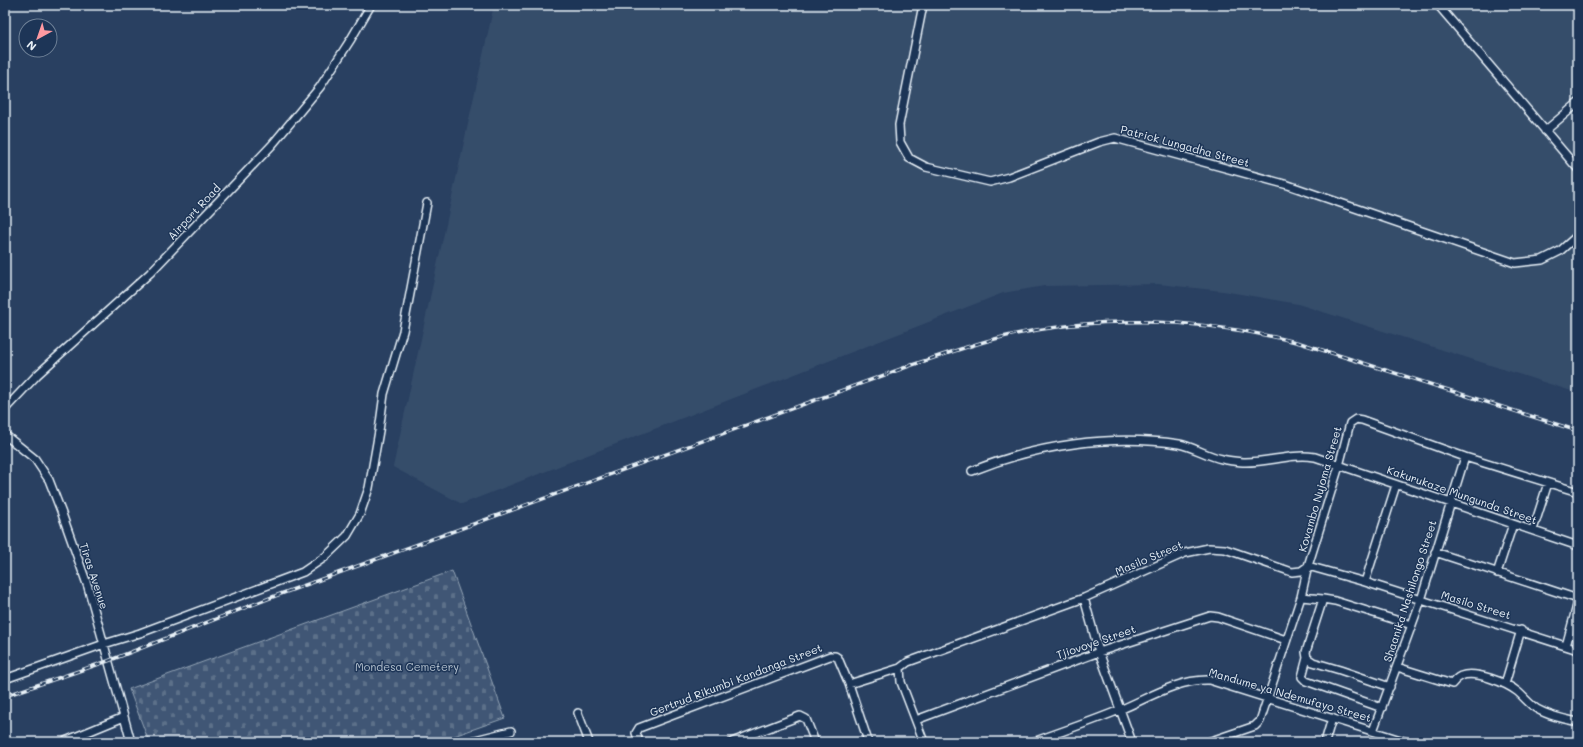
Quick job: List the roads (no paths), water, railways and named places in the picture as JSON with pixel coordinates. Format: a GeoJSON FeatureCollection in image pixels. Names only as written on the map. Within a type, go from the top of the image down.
{"type":"FeatureCollection","features":[{"type":"Feature","properties":{"kind":"street","name":"Airport Road"},"geometry":{"type":"LineString","coordinates":[[5,410],[38,375],[160,263],[272,145],[320,87],[351,39],[370,5]]}},
{"type":"Feature","properties":{"kind":"street","name":"Patrick Lungadha Street"},"geometry":{"type":"LineString","coordinates":[[923,5],[899,125],[899,136],[900,142],[909,158],[926,167],[990,182],[1009,177],[1098,142],[1115,138],[1288,185],[1515,263],[1542,260],[1560,251],[1578,235]]}},
{"type":"Feature","properties":{"kind":"street"},"geometry":{"type":"LineString","coordinates":[[1438,5],[1578,169]]}},
{"type":"Feature","properties":{"kind":"street"},"geometry":{"type":"LineString","coordinates":[[1545,131],[1578,103]]}},
{"type":"Feature","properties":{"kind":"street"},"geometry":{"type":"LineString","coordinates":[[5,679],[104,644],[140,634],[303,572],[325,557],[347,536],[360,514],[369,488],[380,431],[384,394],[403,331],[427,202]]}},
{"type":"Feature","properties":{"kind":"street","name":"Kovambo Nujoma Street"},"geometry":{"type":"LineString","coordinates":[[1208,742],[1255,726],[1260,721],[1300,597],[1339,466],[1350,423],[1356,419],[1362,420],[1465,457],[1578,492]]}},
{"type":"Feature","properties":{"kind":"street","name":"Tiras Avenue"},"geometry":{"type":"LineString","coordinates":[[5,435],[35,459],[49,480],[88,587],[132,742]]}},
{"type":"Feature","properties":{"kind":"street","name":"Kakurukaze Mungunda Street"},"geometry":{"type":"LineString","coordinates":[[972,471],[1016,456],[1066,444],[1105,441],[1156,441],[1181,445],[1221,459],[1244,462],[1259,462],[1303,455],[1315,457],[1450,504],[1578,546]]}},
{"type":"Feature","properties":{"kind":"street","name":"Shaanika Nashilongo Street"},"geometry":{"type":"LineString","coordinates":[[1373,731],[1421,600],[1465,457]]}},
{"type":"Feature","properties":{"kind":"street"},"geometry":{"type":"LineString","coordinates":[[1533,530],[1548,483]]}},
{"type":"Feature","properties":{"kind":"street"},"geometry":{"type":"LineString","coordinates":[[1365,582],[1396,484]]}},
{"type":"Feature","properties":{"kind":"street"},"geometry":{"type":"LineString","coordinates":[[1497,573],[1513,524]]}},
{"type":"Feature","properties":{"kind":"street","name":"Masilo Street"},"geometry":{"type":"LineString","coordinates":[[849,684],[900,668],[908,662],[1084,598],[1185,553],[1209,548],[1225,548],[1292,572],[1301,571],[1308,566],[1521,630],[1578,650]]}},
{"type":"Feature","properties":{"kind":"street"},"geometry":{"type":"LineString","coordinates":[[1435,552],[1578,600],[1566,646]]}},
{"type":"Feature","properties":{"kind":"street"},"geometry":{"type":"LineString","coordinates":[[1300,597],[1323,598],[1412,625]]}},
{"type":"Feature","properties":{"kind":"street"},"geometry":{"type":"LineString","coordinates":[[1084,598],[1099,652],[1132,742]]}},
{"type":"Feature","properties":{"kind":"street"},"geometry":{"type":"LineString","coordinates":[[1323,598],[1306,652],[1307,658],[1302,677],[1306,681],[1382,708]]}},
{"type":"Feature","properties":{"kind":"street","name":"Tjiovoye Street"},"geometry":{"type":"LineString","coordinates":[[916,720],[1099,652],[1210,616],[1218,617],[1286,640]]}},
{"type":"Feature","properties":{"kind":"street"},"geometry":{"type":"LineString","coordinates":[[1505,684],[1521,630]]}},
{"type":"Feature","properties":{"kind":"street","name":"Gertrud Rikumbi Kandanga Street"},"geometry":{"type":"LineString","coordinates":[[638,742],[636,733],[639,728],[830,656],[835,656],[838,658],[849,684],[867,738],[866,742]]}},
{"type":"Feature","properties":{"kind":"street"},"geometry":{"type":"LineString","coordinates":[[1307,658],[1313,662],[1390,687]]}},
{"type":"Feature","properties":{"kind":"street"},"geometry":{"type":"LineString","coordinates":[[1397,667],[1452,684],[1460,676],[1466,675],[1475,675],[1505,684],[1519,693],[1537,709],[1560,718],[1578,722]]}},
{"type":"Feature","properties":{"kind":"street"},"geometry":{"type":"LineString","coordinates":[[900,668],[901,682],[924,742]]}},
{"type":"Feature","properties":{"kind":"street","name":"Mandume ya Ndemufayo Street"},"geometry":{"type":"LineString","coordinates":[[1033,742],[1120,709],[1185,682],[1197,680],[1209,680],[1407,742]]}},
{"type":"Feature","properties":{"kind":"street"},"geometry":{"type":"LineString","coordinates":[[578,713],[590,742]]}},
{"type":"Feature","properties":{"kind":"street"},"geometry":{"type":"LineString","coordinates":[[732,742],[800,716],[806,719],[815,742]]}},
{"type":"Feature","properties":{"kind":"street"},"geometry":{"type":"LineString","coordinates":[[63,742],[124,717]]}},
{"type":"Feature","properties":{"kind":"street"},"geometry":{"type":"LineString","coordinates":[[1325,742],[1332,718]]}},
{"type":"Feature","properties":{"kind":"street"},"geometry":{"type":"LineString","coordinates":[[467,742],[512,731]]}},
{"type":"Feature","properties":{"kind":"railway"},"geometry":{"type":"LineString","coordinates":[[5,696],[108,661],[275,596],[912,365],[987,341],[1026,332],[1104,322],[1144,322],[1223,328],[1261,334],[1300,343],[1578,431]]}},
{"type":"Feature","properties":{"kind":"park label","name":"Mondesa Cemetery"},"geometry":{"type":"Point","coordinates":[407,667]}}]}
